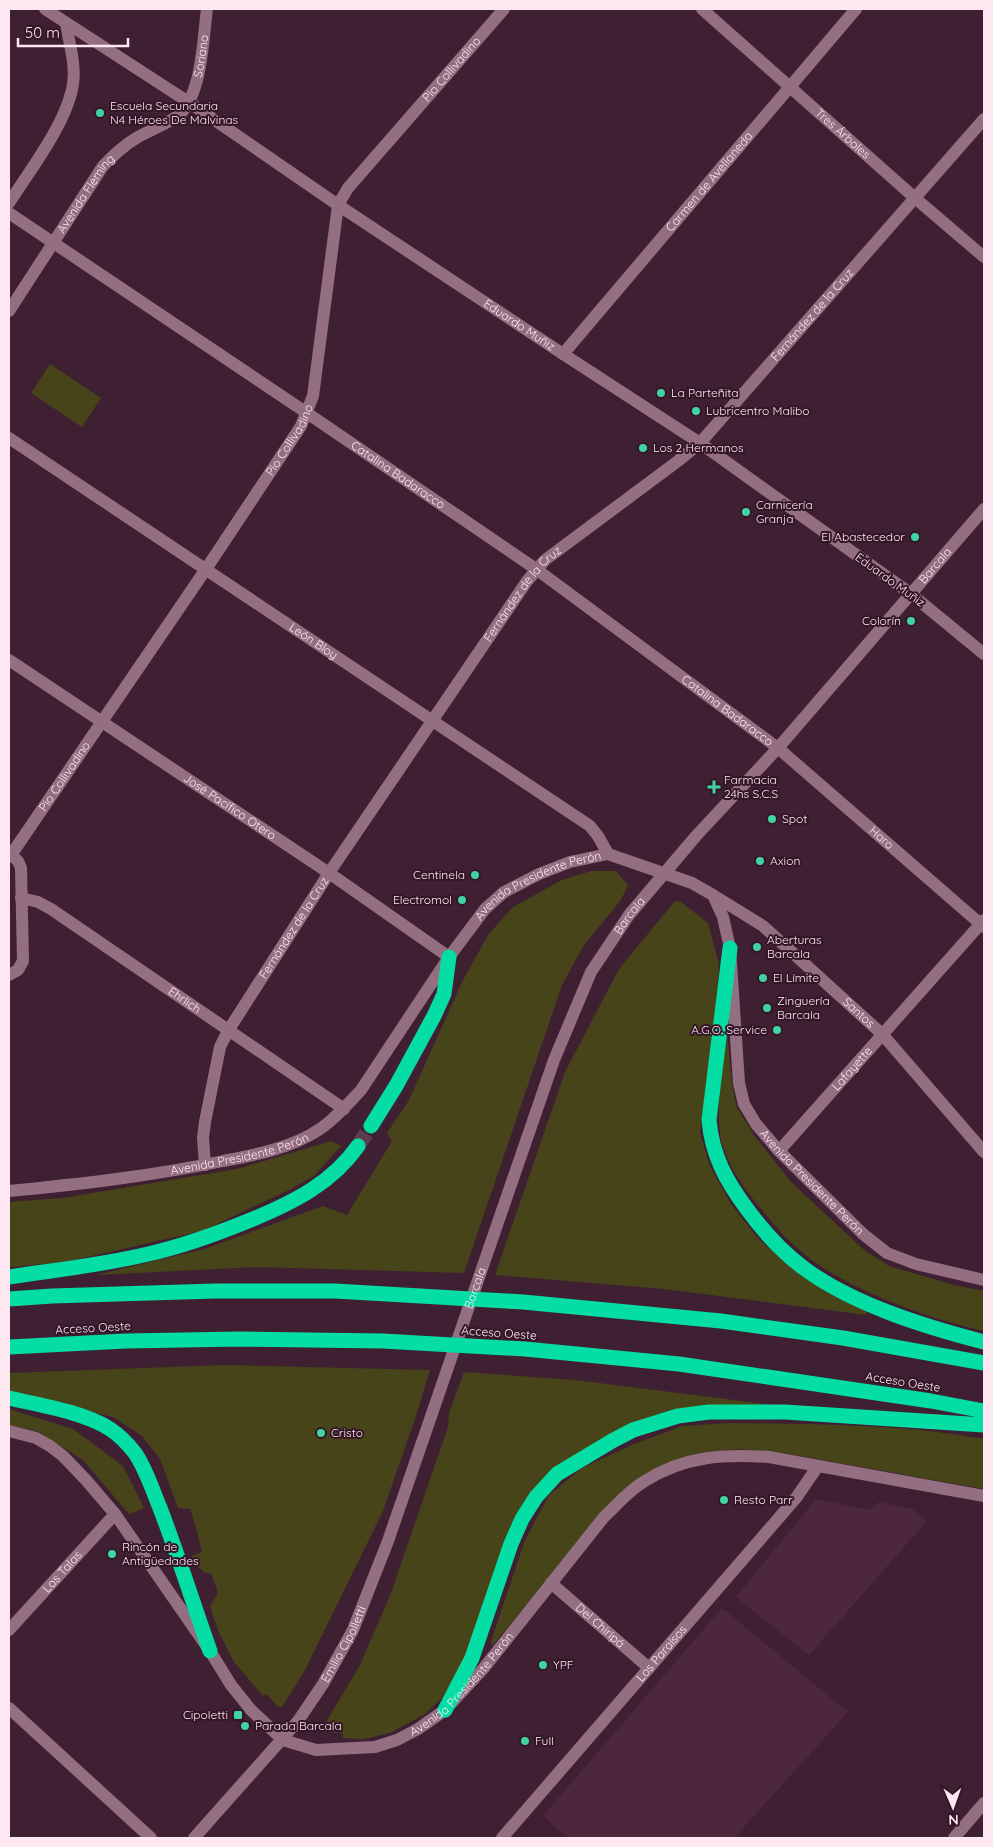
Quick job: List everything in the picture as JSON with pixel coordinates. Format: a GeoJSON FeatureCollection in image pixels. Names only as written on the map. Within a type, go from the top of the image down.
{"type":"FeatureCollection","features":[{"type":"Feature","properties":{"kind":"highway"},"geometry":{"type":"LineString","coordinates":[[730,948],[708,1120],[716,1158],[735,1194],[777,1244],[805,1269],[875,1307],[951,1334],[984,1342]]}},
{"type":"Feature","properties":{"kind":"highway"},"geometry":{"type":"LineString","coordinates":[[371,1126],[396,1086],[434,1016],[444,994],[449,957]]}},
{"type":"Feature","properties":{"kind":"highway"},"geometry":{"type":"LineString","coordinates":[[9,1277],[148,1254],[212,1236],[272,1211],[307,1192],[327,1179],[346,1162],[358,1146]]}},
{"type":"Feature","properties":{"kind":"highway"},"geometry":{"type":"LineString","coordinates":[[9,1299],[215,1291],[316,1291],[522,1302],[721,1321],[843,1338],[984,1363]]}},
{"type":"Feature","properties":{"kind":"highway","name":"Acceso Oeste"},"geometry":{"type":"LineString","coordinates":[[9,1347],[126,1341],[240,1339],[384,1341],[516,1349],[680,1364],[931,1401],[984,1411]]}},
{"type":"Feature","properties":{"kind":"highway"},"geometry":{"type":"LineString","coordinates":[[9,1398],[51,1407],[108,1428],[120,1437],[134,1452],[144,1467],[166,1524],[210,1651]]}},
{"type":"Feature","properties":{"kind":"highway"},"geometry":{"type":"LineString","coordinates":[[445,1710],[472,1658],[511,1544],[522,1519],[536,1497],[557,1474],[612,1441],[633,1430],[671,1418],[709,1412],[785,1412],[984,1425]]}},
{"type":"Feature","properties":{"kind":"street","name":"Eduardo Muñiz"},"geometry":{"type":"LineString","coordinates":[[45,9],[190,103],[338,205],[700,443],[911,594],[984,654]]}},
{"type":"Feature","properties":{"kind":"street","name":"Soriano"},"geometry":{"type":"LineString","coordinates":[[190,103],[196,89],[207,9]]}},
{"type":"Feature","properties":{"kind":"street","name":"Pio Collivadino"},"geometry":{"type":"LineString","coordinates":[[10,854],[206,569],[300,426],[312,396],[338,205],[348,188],[504,9]]}},
{"type":"Feature","properties":{"kind":"street","name":"Tres Árboles"},"geometry":{"type":"LineString","coordinates":[[702,9],[984,257]]}},
{"type":"Feature","properties":{"kind":"street","name":"Carmen de Avellaneda"},"geometry":{"type":"LineString","coordinates":[[563,354],[856,9]]}},
{"type":"Feature","properties":{"kind":"street"},"geometry":{"type":"LineString","coordinates":[[9,203],[63,118],[73,84],[74,65],[66,23]]}},
{"type":"Feature","properties":{"kind":"street","name":"Avenida Fleming"},"geometry":{"type":"LineString","coordinates":[[9,311],[103,166],[120,148],[178,116],[190,103]]}},
{"type":"Feature","properties":{"kind":"street","name":"Fernández de la Cruz"},"geometry":{"type":"LineString","coordinates":[[206,1165],[203,1138],[205,1122],[220,1047],[228,1031],[329,873],[527,581],[545,560],[700,443],[984,119]]}},
{"type":"Feature","properties":{"kind":"street","name":"Catalina Badaracco"},"geometry":{"type":"LineString","coordinates":[[9,213],[307,412],[536,569],[778,748]]}},
{"type":"Feature","properties":{"kind":"street","name":"León Bloy"},"geometry":{"type":"LineString","coordinates":[[9,438],[590,826],[608,854]]}},
{"type":"Feature","properties":{"kind":"street","name":"Barcala"},"geometry":{"type":"LineString","coordinates":[[433,1415],[554,1060],[584,986],[600,957],[629,915],[696,836],[778,748],[984,509]]}},
{"type":"Feature","properties":{"kind":"street","name":"José Pacífico Otero"},"geometry":{"type":"LineString","coordinates":[[9,660],[329,873],[449,957]]}},
{"type":"Feature","properties":{"kind":"street","name":"Haro"},"geometry":{"type":"LineString","coordinates":[[778,748],[983,923]]}},
{"type":"Feature","properties":{"kind":"street"},"geometry":{"type":"LineString","coordinates":[[9,975],[18,970],[23,961],[21,868],[18,861],[10,854]]}},
{"type":"Feature","properties":{"kind":"street","name":"Avenida Presidente Perón"},"geometry":{"type":"LineString","coordinates":[[9,1191],[93,1182],[206,1165],[257,1154],[291,1143],[319,1130],[344,1110],[361,1090],[449,957],[485,910],[504,892],[540,874],[570,862],[608,854],[692,882],[713,895],[723,917],[730,948],[739,1083],[744,1104],[756,1124],[779,1151],[863,1234],[888,1252],[916,1264],[984,1280]]}},
{"type":"Feature","properties":{"kind":"street","name":"Santos"},"geometry":{"type":"LineString","coordinates":[[713,895],[763,926],[882,1034],[984,1152]]}},
{"type":"Feature","properties":{"kind":"street","name":"Ehrlich"},"geometry":{"type":"LineString","coordinates":[[21,898],[38,902],[51,909],[344,1110]]}},
{"type":"Feature","properties":{"kind":"street","name":"Lafayette"},"geometry":{"type":"LineString","coordinates":[[779,1151],[983,923]]}},
{"type":"Feature","properties":{"kind":"street","name":"Emilio Cipolletti"},"geometry":{"type":"LineString","coordinates":[[194,1838],[298,1721],[318,1691],[353,1630],[388,1541],[433,1415]]}},
{"type":"Feature","properties":{"kind":"street","name":"Avenida Presidente Perón"},"geometry":{"type":"LineString","coordinates":[[9,1431],[36,1438],[63,1456],[116,1514],[210,1651],[231,1685],[251,1710],[282,1740],[316,1750],[375,1747],[397,1740],[418,1729],[445,1710],[483,1669],[604,1517],[644,1481],[680,1464],[706,1458],[734,1455],[769,1457],[984,1496]]}},
{"type":"Feature","properties":{"kind":"street","name":"Los Paraísos"},"geometry":{"type":"LineString","coordinates":[[502,1838],[796,1498],[818,1466]]}},
{"type":"Feature","properties":{"kind":"street","name":"Los Talas"},"geometry":{"type":"LineString","coordinates":[[9,1630],[116,1514]]}},
{"type":"Feature","properties":{"kind":"street","name":"Del Chiripá"},"geometry":{"type":"LineString","coordinates":[[551,1583],[649,1668]]}},
{"type":"Feature","properties":{"kind":"street"},"geometry":{"type":"LineString","coordinates":[[9,1708],[151,1838]]}},
{"type":"Feature","properties":{"kind":"street"},"geometry":{"type":"LineString","coordinates":[[954,1838],[984,1803]]}},
{"type":"Feature","properties":{"kind":"shaded area"},"geometry":{"type":"Polygon","coordinates":[[[50,364],[101,398],[82,427],[31,393],[50,364]]]}},
{"type":"Feature","properties":{"kind":"shaded area"},"geometry":{"type":"Polygon","coordinates":[[[591,871],[616,871],[628,885],[621,900],[584,945],[562,985],[464,1273],[257,1267],[96,1275],[204,1249],[323,1206],[347,1215],[392,1141],[387,1133],[409,1100],[462,982],[488,935],[513,907],[562,880],[591,871]]]}},
{"type":"Feature","properties":{"kind":"shaded area"},"geometry":{"type":"Polygon","coordinates":[[[675,901],[681,902],[708,923],[719,964],[718,987],[700,1133],[710,1166],[731,1204],[757,1237],[781,1259],[867,1311],[866,1315],[664,1289],[495,1275],[565,1072],[619,969],[675,901]]]}},
{"type":"Feature","properties":{"kind":"shaded area"},"geometry":{"type":"Polygon","coordinates":[[[727,1032],[732,1084],[737,1108],[754,1135],[792,1183],[863,1249],[889,1266],[954,1285],[984,1291],[984,1331],[961,1326],[910,1309],[858,1287],[813,1261],[775,1226],[739,1180],[729,1162],[722,1143],[719,1121],[719,1095],[727,1032]]]}},
{"type":"Feature","properties":{"kind":"shaded area"},"geometry":{"type":"Polygon","coordinates":[[[331,1141],[341,1146],[314,1176],[289,1190],[202,1231],[65,1262],[9,1267],[9,1202],[62,1198],[237,1169],[331,1141]]]}},
{"type":"Feature","properties":{"kind":"shaded area"},"geometry":{"type":"Polygon","coordinates":[[[225,1365],[430,1370],[383,1511],[304,1672],[282,1707],[277,1706],[267,1694],[263,1696],[234,1662],[219,1633],[210,1606],[218,1593],[211,1573],[205,1573],[192,1561],[192,1556],[202,1552],[190,1509],[178,1508],[160,1459],[142,1436],[113,1417],[9,1394],[9,1373],[225,1365]]]}},
{"type":"Feature","properties":{"kind":"shaded area"},"geometry":{"type":"Polygon","coordinates":[[[464,1372],[575,1380],[790,1407],[735,1408],[600,1443],[523,1510],[465,1661],[442,1698],[425,1714],[390,1733],[364,1739],[343,1738],[343,1733],[328,1732],[325,1727],[326,1722],[360,1665],[391,1593],[448,1427],[449,1413],[464,1372]]]}},
{"type":"Feature","properties":{"kind":"shaded area"},"geometry":{"type":"Polygon","coordinates":[[[9,1409],[73,1429],[123,1466],[144,1508],[129,1514],[84,1461],[39,1432],[9,1425],[9,1409]]]}},
{"type":"Feature","properties":{"kind":"shaded area"},"geometry":{"type":"Polygon","coordinates":[[[729,1423],[921,1430],[984,1439],[984,1489],[778,1452],[738,1449],[700,1453],[622,1491],[492,1646],[491,1641],[525,1540],[549,1495],[582,1468],[634,1444],[682,1426],[729,1423]]]}},
{"type":"Feature","properties":{"kind":"shaded area"},"geometry":{"type":"Polygon","coordinates":[[[816,1499],[870,1510],[879,1502],[912,1509],[926,1522],[809,1655],[736,1597],[816,1499]]]}},
{"type":"Feature","properties":{"kind":"shaded area"},"geometry":{"type":"Polygon","coordinates":[[[722,1608],[848,1712],[734,1838],[568,1838],[543,1816],[722,1608]]]}},
{"type":"Feature","properties":{"kind":"tunnel"},"geometry":{"type":"LineString","coordinates":[[358,1146],[371,1126]]}},
{"type":"Feature","properties":{"kind":"place","name":"Escuela Secundaria N4 Héroes De Malvinas"},"geometry":{"type":"Point","coordinates":[100,113]}},
{"type":"Feature","properties":{"kind":"place","name":"La Parteñita"},"geometry":{"type":"Point","coordinates":[661,393]}},
{"type":"Feature","properties":{"kind":"place","name":"Lubricentro Malibo"},"geometry":{"type":"Point","coordinates":[696,411]}},
{"type":"Feature","properties":{"kind":"place","name":"Los 2 Hermanos"},"geometry":{"type":"Point","coordinates":[643,448]}},
{"type":"Feature","properties":{"kind":"place","name":"Carnicería Granja"},"geometry":{"type":"Point","coordinates":[746,512]}},
{"type":"Feature","properties":{"kind":"place","name":"El Abastecedor"},"geometry":{"type":"Point","coordinates":[915,537]}},
{"type":"Feature","properties":{"kind":"place","name":"Colorín"},"geometry":{"type":"Point","coordinates":[911,621]}},
{"type":"Feature","properties":{"kind":"place","name":"Farmacia 24hs S.C.S"},"geometry":{"type":"Point","coordinates":[714,787]}},
{"type":"Feature","properties":{"kind":"place","name":"Spot"},"geometry":{"type":"Point","coordinates":[772,819]}},
{"type":"Feature","properties":{"kind":"place","name":"Axion"},"geometry":{"type":"Point","coordinates":[760,861]}},
{"type":"Feature","properties":{"kind":"place","name":"Centinela"},"geometry":{"type":"Point","coordinates":[475,875]}},
{"type":"Feature","properties":{"kind":"place","name":"Electromol"},"geometry":{"type":"Point","coordinates":[462,900]}},
{"type":"Feature","properties":{"kind":"place","name":"Aberturas Barcala"},"geometry":{"type":"Point","coordinates":[757,947]}},
{"type":"Feature","properties":{"kind":"place","name":"El Límite"},"geometry":{"type":"Point","coordinates":[763,978]}},
{"type":"Feature","properties":{"kind":"place","name":"Zinguería Barcala"},"geometry":{"type":"Point","coordinates":[767,1008]}},
{"type":"Feature","properties":{"kind":"place","name":"A.G.O. Service"},"geometry":{"type":"Point","coordinates":[777,1030]}},
{"type":"Feature","properties":{"kind":"place","name":"Cristo"},"geometry":{"type":"Point","coordinates":[321,1433]}},
{"type":"Feature","properties":{"kind":"place","name":"Resto Parr"},"geometry":{"type":"Point","coordinates":[724,1500]}},
{"type":"Feature","properties":{"kind":"place","name":"Rincón de Antigüedades"},"geometry":{"type":"Point","coordinates":[112,1554]}},
{"type":"Feature","properties":{"kind":"place","name":"YPF"},"geometry":{"type":"Point","coordinates":[543,1665]}},
{"type":"Feature","properties":{"kind":"place","name":"Cipoletti"},"geometry":{"type":"Point","coordinates":[238,1715]}},
{"type":"Feature","properties":{"kind":"place","name":"Parada Barcala"},"geometry":{"type":"Point","coordinates":[245,1726]}},
{"type":"Feature","properties":{"kind":"place","name":"Full"},"geometry":{"type":"Point","coordinates":[525,1741]}}]}
